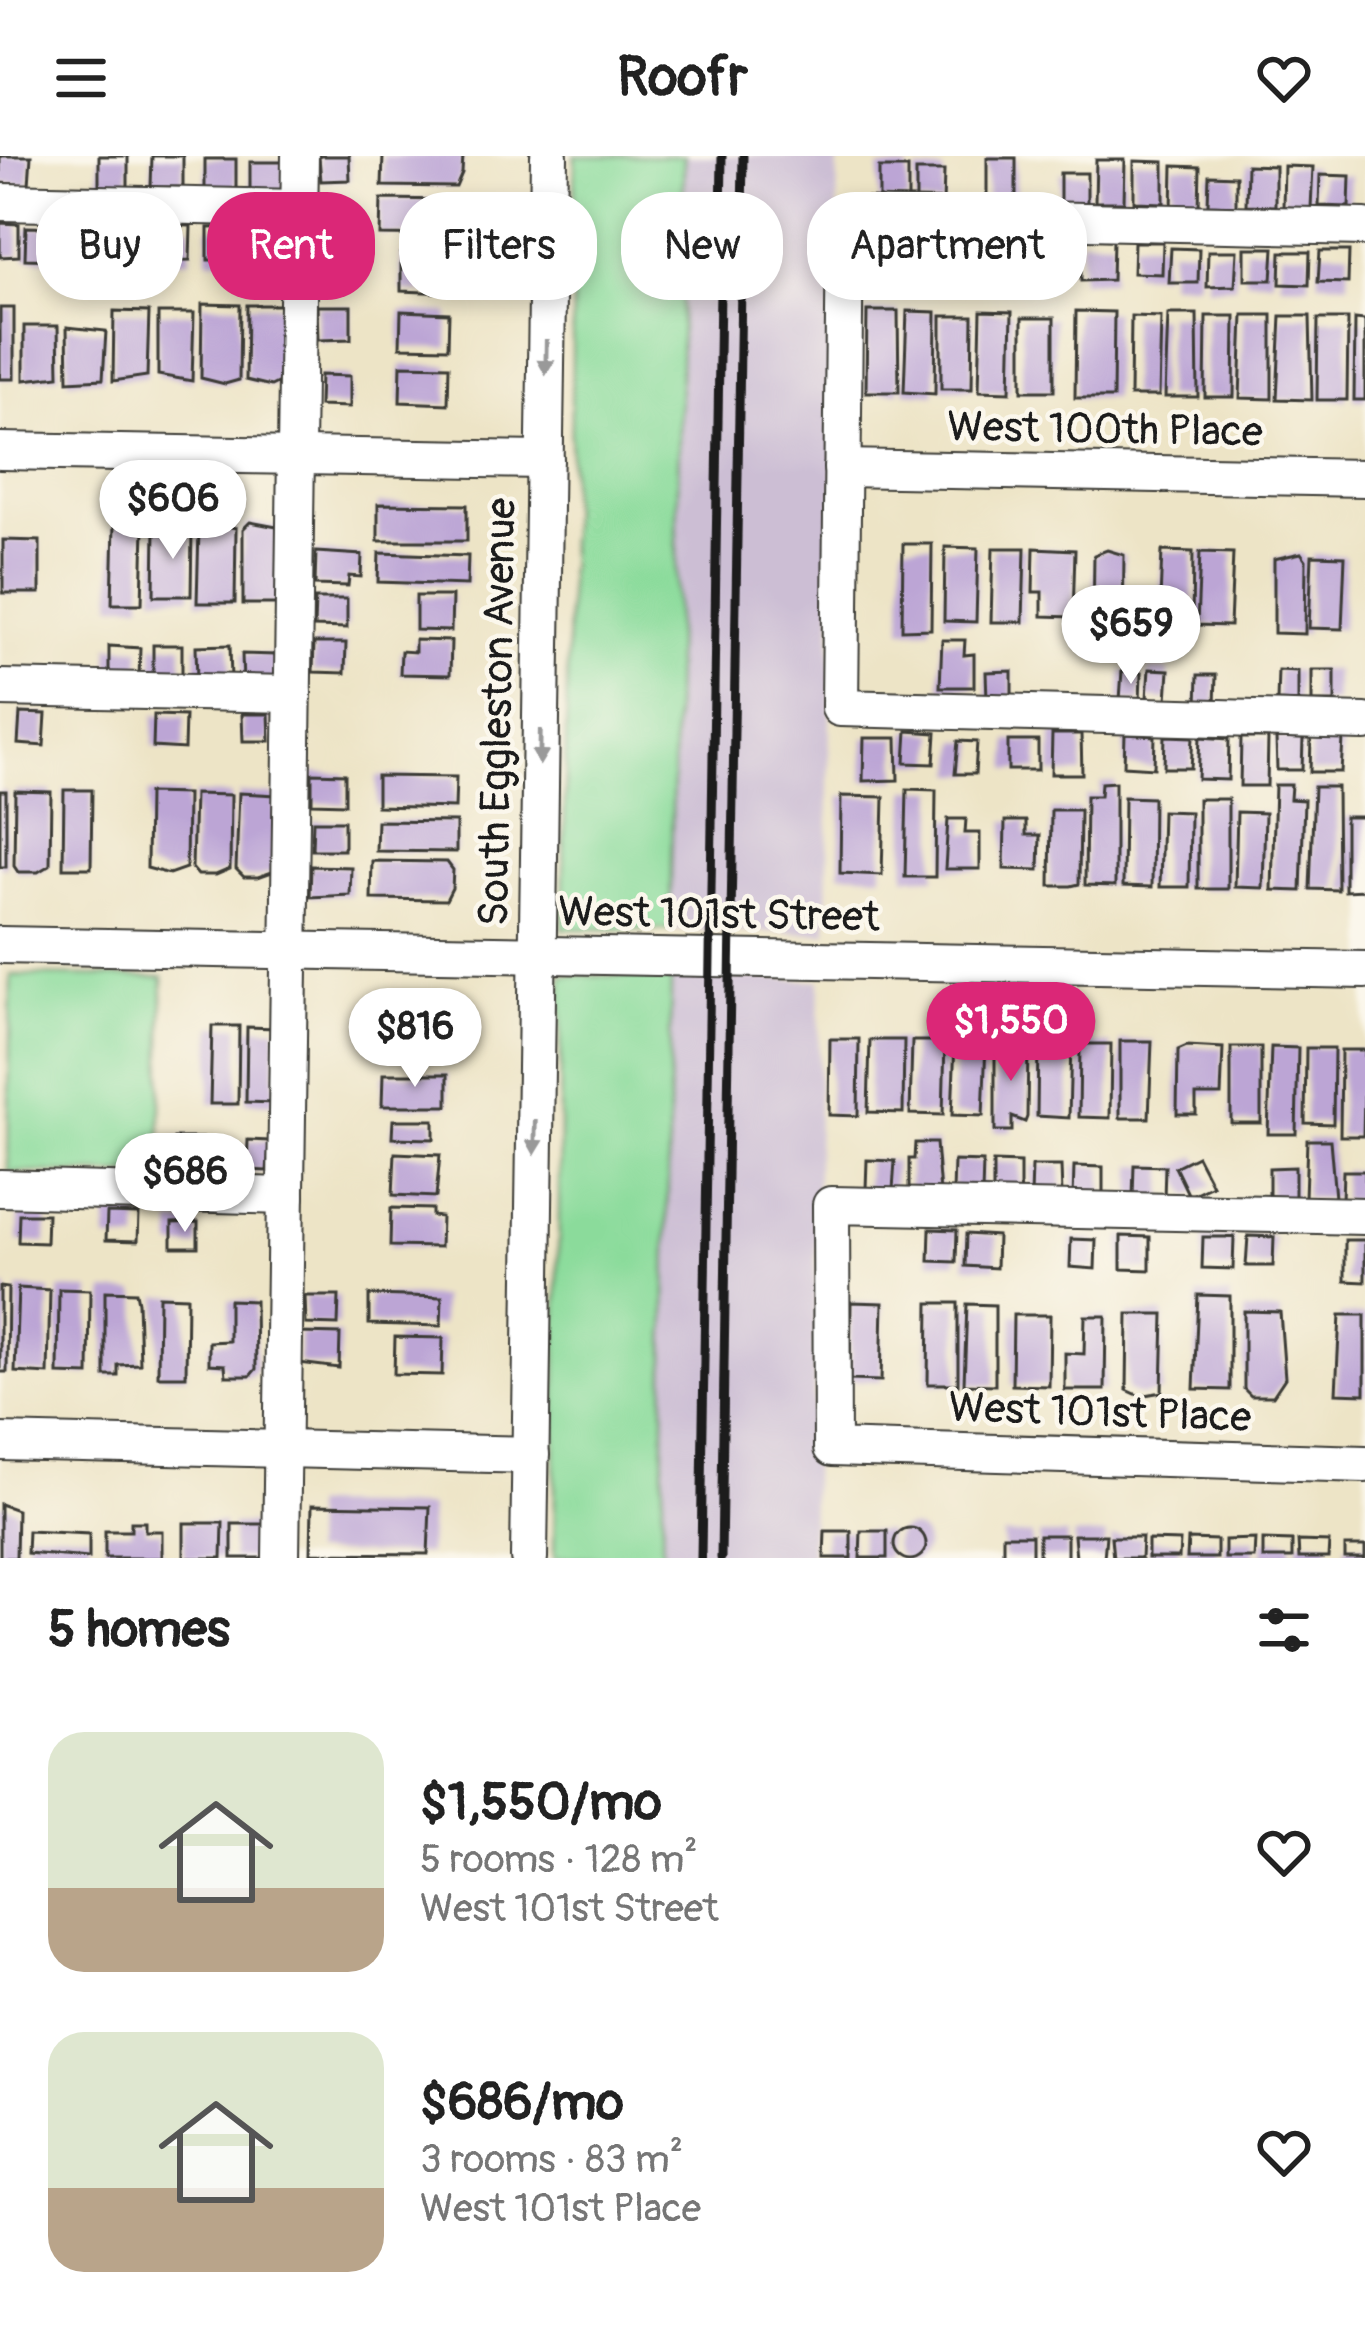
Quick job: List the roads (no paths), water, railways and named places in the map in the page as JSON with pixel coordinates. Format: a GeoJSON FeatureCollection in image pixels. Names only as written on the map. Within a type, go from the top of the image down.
{"type":"FeatureCollection","features":[{"type":"Feature","properties":{"kind":"street"},"geometry":{"type":"LineString","coordinates":[[299,192],[300,156]]}},
{"type":"Feature","properties":{"kind":"street","name":"South Eggleston Avenue"},"geometry":{"type":"LineString","coordinates":[[529,1558],[549,156]]}},
{"type":"Feature","properties":{"kind":"street"},"geometry":{"type":"LineString","coordinates":[[0,202],[207,206]]}},
{"type":"Feature","properties":{"kind":"street"},"geometry":{"type":"LineString","coordinates":[[1365,226],[845,216],[840,708],[1365,722]]}},
{"type":"Feature","properties":{"kind":"street"},"geometry":{"type":"LineString","coordinates":[[281,1558],[298,300]]}},
{"type":"Feature","properties":{"kind":"street"},"geometry":{"type":"LineString","coordinates":[[0,451],[544,460]]}},
{"type":"Feature","properties":{"kind":"street","name":"West 100th Place"},"geometry":{"type":"LineString","coordinates":[[842,468],[1365,478]]}},
{"type":"Feature","properties":{"kind":"street"},"geometry":{"type":"LineString","coordinates":[[0,688],[292,694]]}},
{"type":"Feature","properties":{"kind":"street","name":"West 101st Street"},"geometry":{"type":"LineString","coordinates":[[0,945],[1365,970]]}},
{"type":"Feature","properties":{"kind":"street"},"geometry":{"type":"LineString","coordinates":[[0,1188],[286,1196]]}},
{"type":"Feature","properties":{"kind":"street","name":"West 101st Place"},"geometry":{"type":"LineString","coordinates":[[1365,1216],[831,1205],[832,1448],[1365,1464]]}},
{"type":"Feature","properties":{"kind":"street"},"geometry":{"type":"LineString","coordinates":[[0,1442],[531,1455]]}},
{"type":"Feature","properties":{"kind":"railway"},"geometry":{"type":"LineString","coordinates":[[701,1558],[722,156]]}},
{"type":"Feature","properties":{"kind":"railway"},"geometry":{"type":"LineString","coordinates":[[721,1558],[743,156]]}}]}
